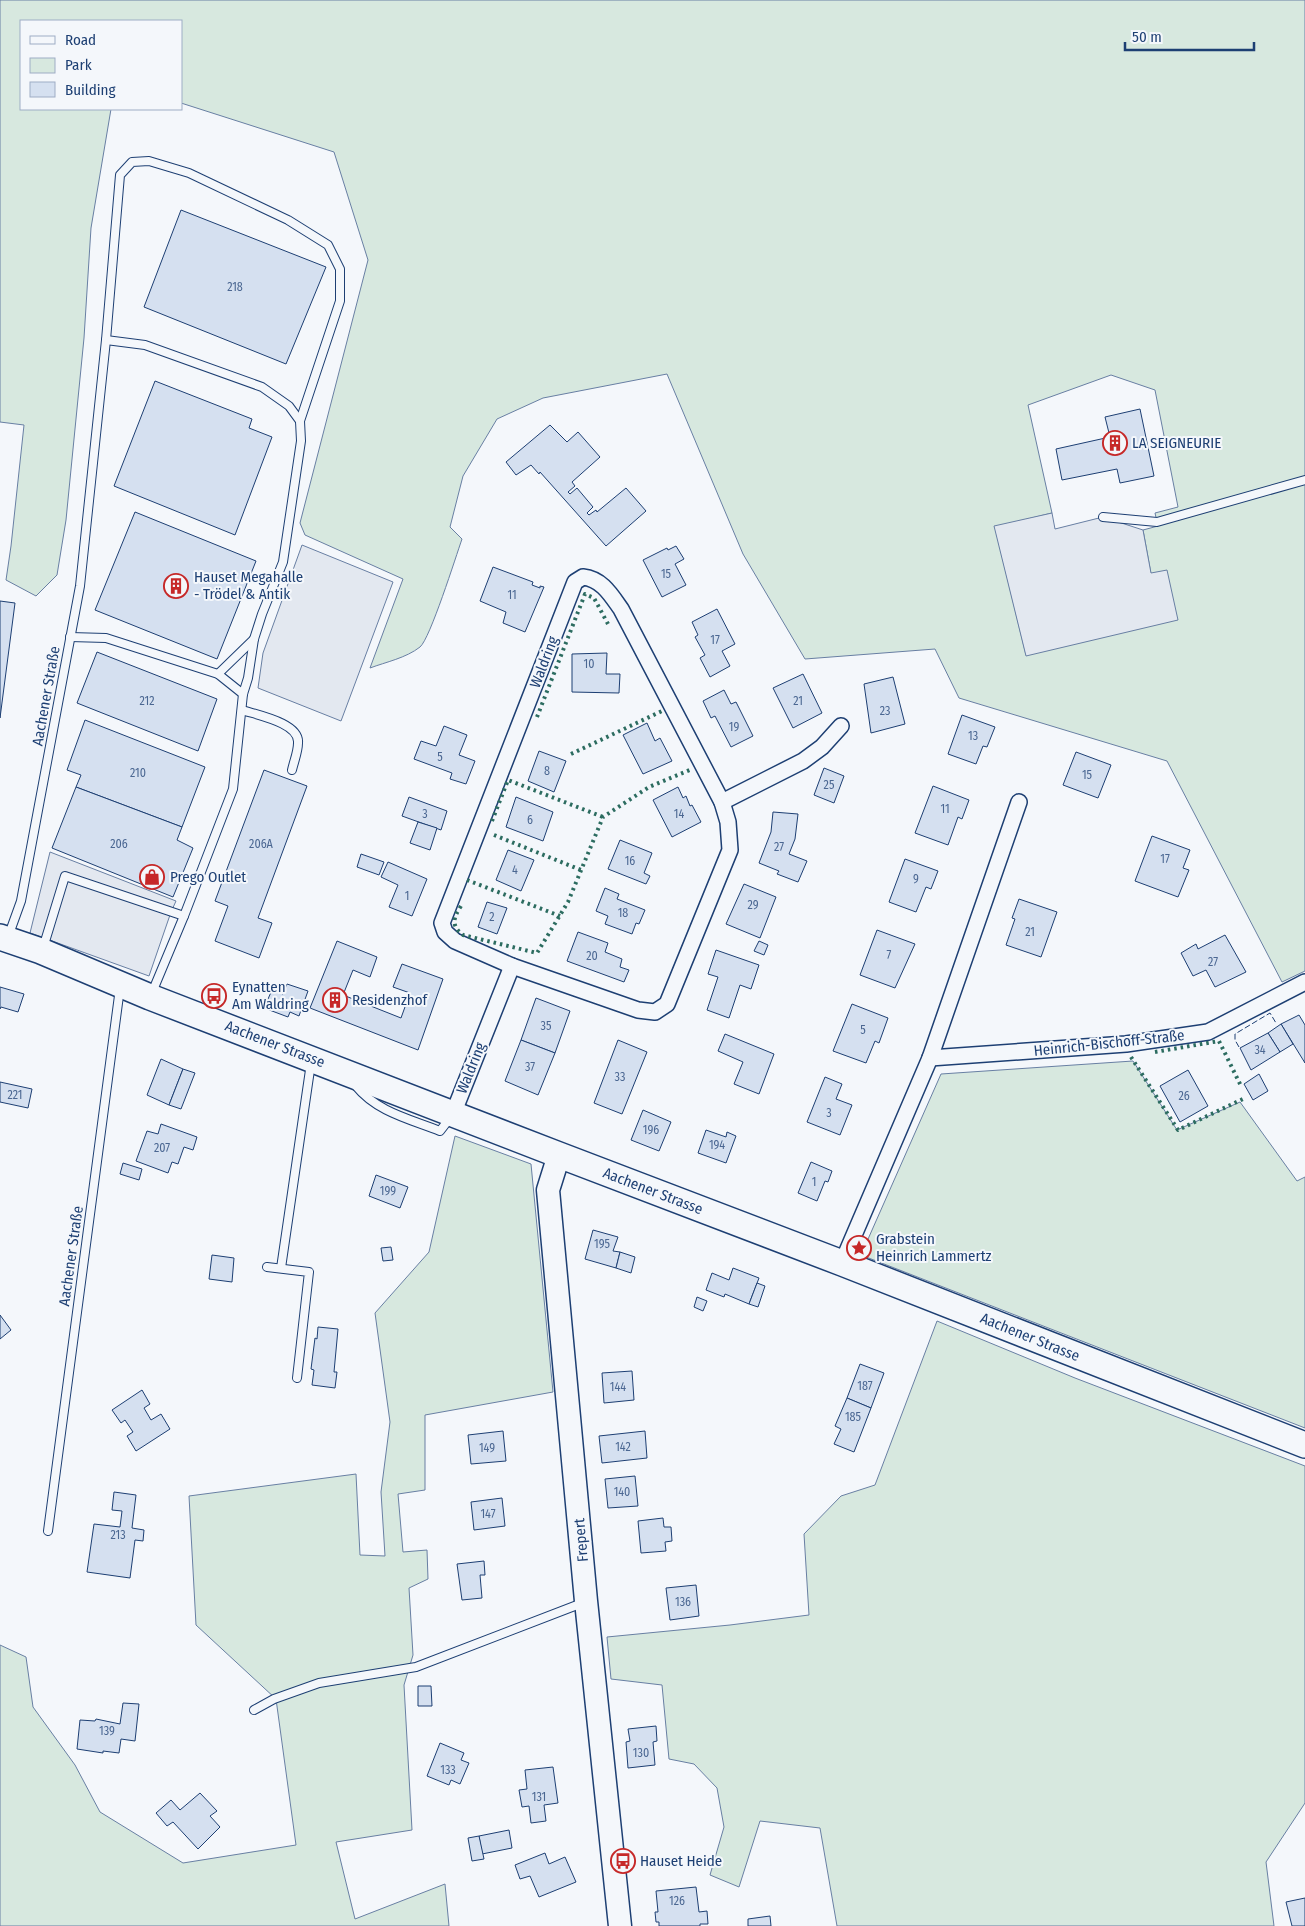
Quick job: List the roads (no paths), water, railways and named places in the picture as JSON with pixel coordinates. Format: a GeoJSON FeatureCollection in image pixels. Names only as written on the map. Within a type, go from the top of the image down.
{"type":"FeatureCollection","features":[{"type":"Feature","properties":{"kind":"main road","name":"Aachener Strasse"},"geometry":{"type":"LineString","coordinates":[[4,938],[41,951],[150,997],[344,1070],[559,1156],[842,1263],[1305,1445]]}},
{"type":"Feature","properties":{"kind":"street","name":"Waldring"},"geometry":{"type":"LineString","coordinates":[[583,577],[591,578],[604,585],[622,609],[722,802],[728,822],[730,850],[667,1004],[655,1012],[638,1010],[512,966],[455,941],[445,932],[442,923],[575,582],[583,577]]}},
{"type":"Feature","properties":{"kind":"street"},"geometry":{"type":"LineString","coordinates":[[722,802],[803,760],[822,747],[841,726]]}},
{"type":"Feature","properties":{"kind":"street"},"geometry":{"type":"LineString","coordinates":[[842,1263],[930,1058],[1019,802]]}},
{"type":"Feature","properties":{"kind":"street","name":"Waldring"},"geometry":{"type":"LineString","coordinates":[[453,1114],[512,966]]}},
{"type":"Feature","properties":{"kind":"street","name":"Heinrich-Bischoff-Straße"},"geometry":{"type":"LineString","coordinates":[[930,1058],[1126,1044],[1208,1032],[1305,982]]}},
{"type":"Feature","properties":{"kind":"street","name":"Frepert"},"geometry":{"type":"LineString","coordinates":[[559,1156],[548,1190],[586,1601],[620,1926]]}},
{"type":"Feature","properties":{"kind":"lane"},"geometry":{"type":"LineString","coordinates":[[70,637],[80,586],[106,340],[120,175],[132,162],[150,161],[189,173],[288,220],[328,244],[340,269],[340,301],[300,421],[301,441],[283,562],[254,639],[248,678],[243,694],[233,789],[184,916],[150,997]]}},
{"type":"Feature","properties":{"kind":"lane"},"geometry":{"type":"LineString","coordinates":[[106,340],[145,345],[262,386],[289,406],[300,421]]}},
{"type":"Feature","properties":{"kind":"lane"},"geometry":{"type":"LineString","coordinates":[[1103,517],[1157,522],[1305,480]]}},
{"type":"Feature","properties":{"kind":"lane","name":"Aachener Straße"},"geometry":{"type":"LineString","coordinates":[[4,938],[21,901],[70,637],[106,638],[218,674],[243,694]]}},
{"type":"Feature","properties":{"kind":"lane"},"geometry":{"type":"LineString","coordinates":[[218,674],[254,639]]}},
{"type":"Feature","properties":{"kind":"lane"},"geometry":{"type":"LineString","coordinates":[[242,710],[284,724],[295,732],[299,742],[292,770]]}},
{"type":"Feature","properties":{"kind":"lane"},"geometry":{"type":"LineString","coordinates":[[41,951],[65,876],[184,916]]}},
{"type":"Feature","properties":{"kind":"lane","name":"Aachener Straße"},"geometry":{"type":"LineString","coordinates":[[48,1531],[121,985]]}},
{"type":"Feature","properties":{"kind":"lane"},"geometry":{"type":"LineString","coordinates":[[281,1268],[312,1058]]}},
{"type":"Feature","properties":{"kind":"lane"},"geometry":{"type":"LineString","coordinates":[[267,1267],[309,1272],[297,1378]]}},
{"type":"Feature","properties":{"kind":"lane"},"geometry":{"type":"LineString","coordinates":[[254,1710],[274,1699],[319,1683],[416,1667],[586,1601]]}},
{"type":"Feature","properties":{"kind":"place","name":"LA SEIGNEURIE"},"geometry":{"type":"Point","coordinates":[1115,443]}},
{"type":"Feature","properties":{"kind":"place","name":"Hauset Megahalle - Trödel & Antik"},"geometry":{"type":"Point","coordinates":[176,586]}},
{"type":"Feature","properties":{"kind":"place","name":"Prego Outlet"},"geometry":{"type":"Point","coordinates":[152,877]}},
{"type":"Feature","properties":{"kind":"place","name":"Eynatten Am Waldring"},"geometry":{"type":"Point","coordinates":[214,996]}},
{"type":"Feature","properties":{"kind":"place","name":"Residenzhof"},"geometry":{"type":"Point","coordinates":[335,1000]}},
{"type":"Feature","properties":{"kind":"place","name":"Grabstein Heinrich Lammertz"},"geometry":{"type":"Point","coordinates":[859,1248]}},
{"type":"Feature","properties":{"kind":"place","name":"Hauset Heide"},"geometry":{"type":"Point","coordinates":[623,1861]}}]}
